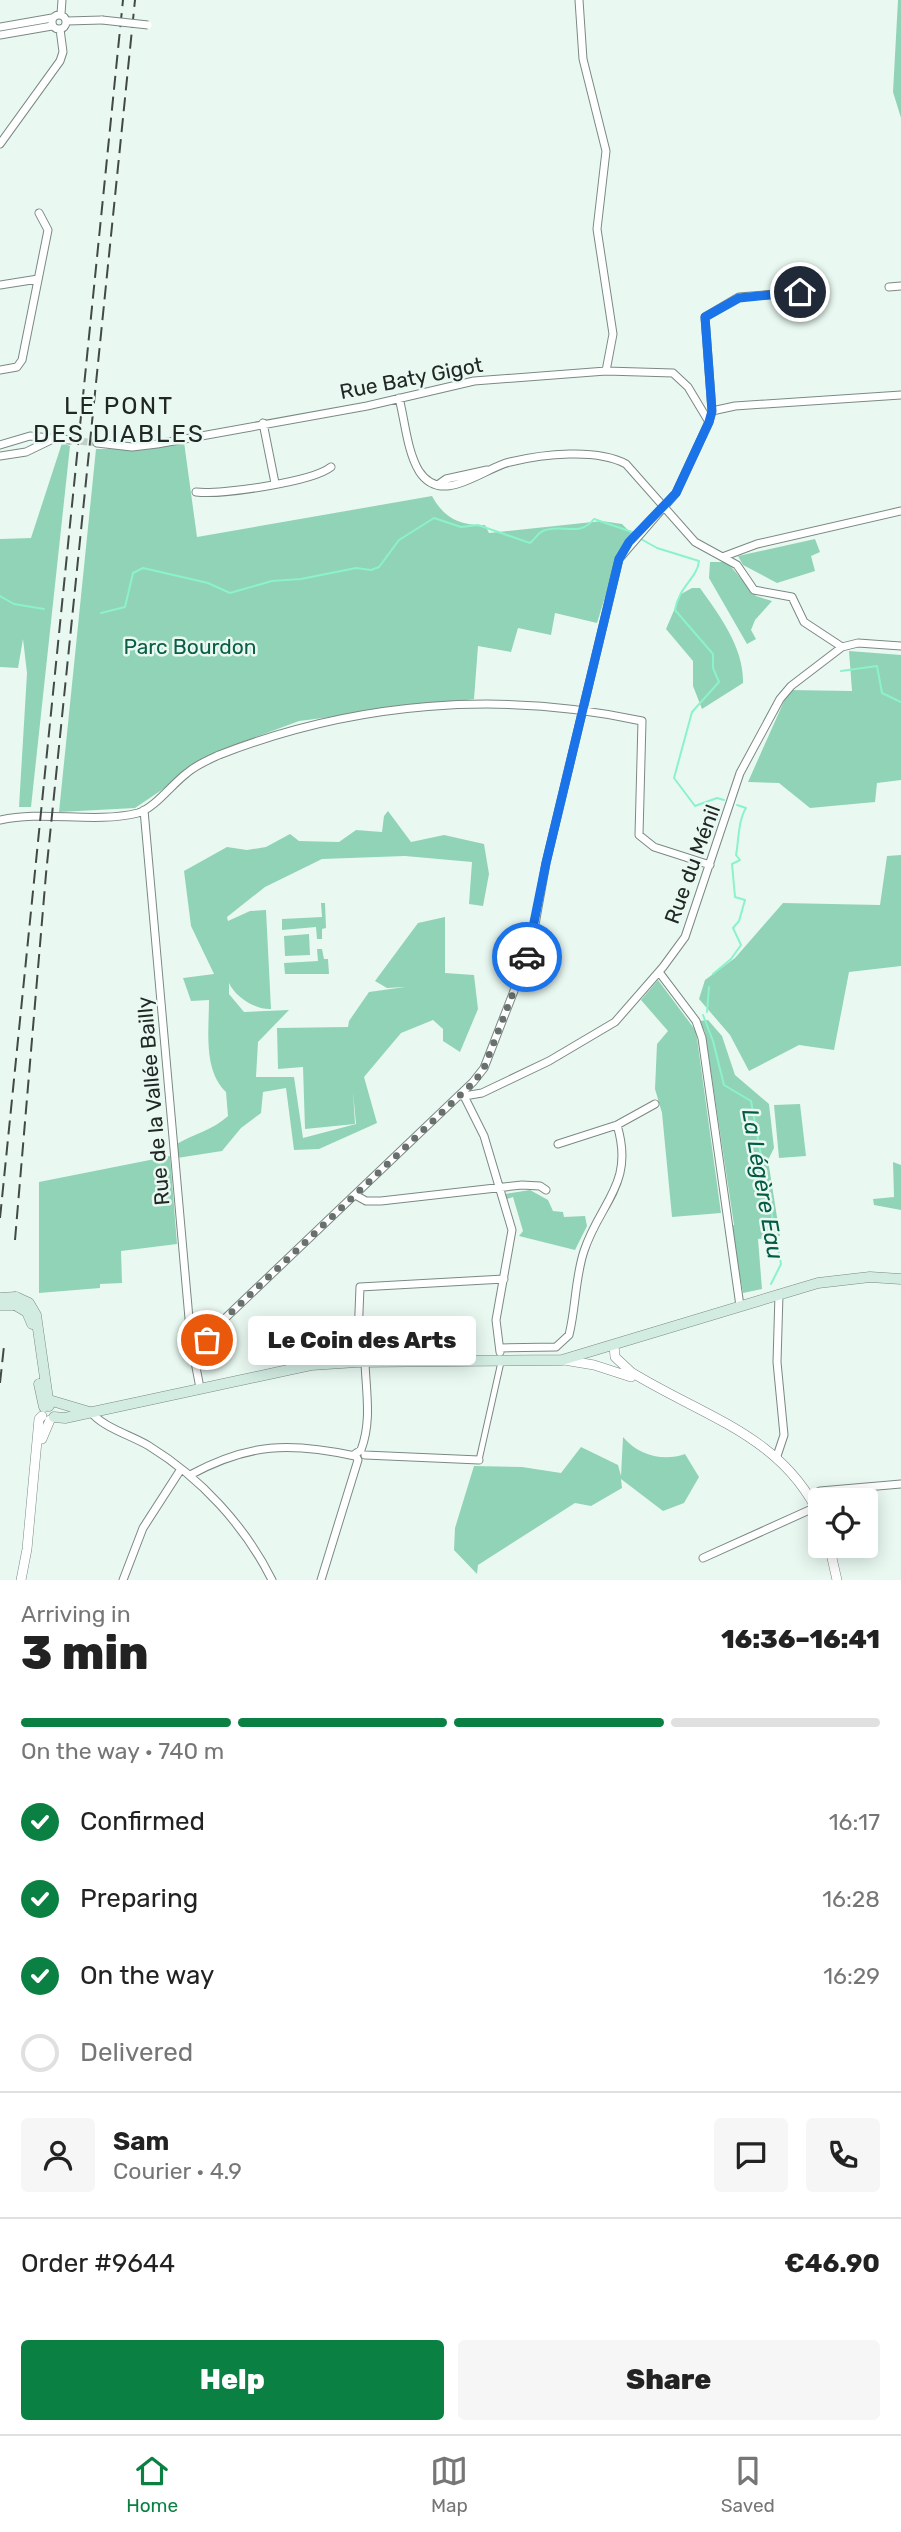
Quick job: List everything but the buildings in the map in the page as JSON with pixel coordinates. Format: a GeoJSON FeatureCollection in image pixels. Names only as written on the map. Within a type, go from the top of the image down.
{"type":"FeatureCollection","features":[{"type":"Feature","properties":{"kind":"main road"},"geometry":{"type":"LineString","coordinates":[[49,1411],[65,1418],[311,1365],[562,1360],[779,1294],[844,1278],[901,1279]]}},
{"type":"Feature","properties":{"kind":"main road"},"geometry":{"type":"LineString","coordinates":[[0,1298],[15,1301],[31,1321],[49,1411]]}},
{"type":"Feature","properties":{"kind":"main road"},"geometry":{"type":"LineString","coordinates":[[0,1305],[15,1301]]}},
{"type":"Feature","properties":{"kind":"main road"},"geometry":{"type":"LineString","coordinates":[[49,1411],[68,1408],[90,1411]]}},
{"type":"Feature","properties":{"kind":"street"},"geometry":{"type":"LineString","coordinates":[[62,0],[64,17]]}},
{"type":"Feature","properties":{"kind":"street"},"geometry":{"type":"LineString","coordinates":[[579,0],[583,59],[606,151],[597,229],[613,334],[606,371]]}},
{"type":"Feature","properties":{"kind":"street"},"geometry":{"type":"LineString","coordinates":[[0,27],[55,25],[64,17]]}},
{"type":"Feature","properties":{"kind":"street"},"geometry":{"type":"LineString","coordinates":[[0,35],[55,25],[64,17],[148,25]]}},
{"type":"Feature","properties":{"kind":"street"},"geometry":{"type":"LineString","coordinates":[[0,144],[60,61],[63,52],[55,25]]}},
{"type":"Feature","properties":{"kind":"street"},"geometry":{"type":"LineString","coordinates":[[0,370],[17,367],[22,360],[48,230],[39,213]]}},
{"type":"Feature","properties":{"kind":"street"},"geometry":{"type":"LineString","coordinates":[[0,285],[38,279]]}},
{"type":"Feature","properties":{"kind":"street"},"geometry":{"type":"LineString","coordinates":[[889,287],[901,286]]}},
{"type":"Feature","properties":{"kind":"street"},"geometry":{"type":"LineString","coordinates":[[190,1475],[236,1455],[281,1445],[360,1455],[479,1460],[500,1362],[496,1320],[512,1234],[484,1136],[462,1096],[484,1068],[531,947],[546,863],[619,559],[629,542],[676,493],[709,422],[712,411],[704,320],[707,313],[748,295],[800,292]]}},
{"type":"Feature","properties":{"kind":"street","name":"Rue Baty Gigot"},"geometry":{"type":"LineString","coordinates":[[97,443],[132,447],[399,398],[474,381],[606,371],[673,373],[688,387],[709,422]]}},
{"type":"Feature","properties":{"kind":"street"},"geometry":{"type":"LineString","coordinates":[[712,411],[901,395]]}},
{"type":"Feature","properties":{"kind":"street"},"geometry":{"type":"LineString","coordinates":[[399,398],[419,471],[432,483],[448,486],[529,458],[599,454],[611,456],[626,464],[695,542],[725,556],[737,565],[754,590],[792,597],[804,622],[842,647],[858,643],[901,646]]}},
{"type":"Feature","properties":{"kind":"street"},"geometry":{"type":"LineString","coordinates":[[263,423],[275,483]]}},
{"type":"Feature","properties":{"kind":"street"},"geometry":{"type":"LineString","coordinates":[[0,445],[30,436],[70,440]]}},
{"type":"Feature","properties":{"kind":"street"},"geometry":{"type":"LineString","coordinates":[[0,456],[26,452],[56,438]]}},
{"type":"Feature","properties":{"kind":"street"},"geometry":{"type":"LineString","coordinates":[[196,492],[214,494],[275,483],[322,474],[331,467]]}},
{"type":"Feature","properties":{"kind":"street"},"geometry":{"type":"LineString","coordinates":[[725,556],[757,544],[901,511]]}},
{"type":"Feature","properties":{"kind":"street","name":"Rue du Ménil"},"geometry":{"type":"LineString","coordinates":[[197,1362],[217,1326],[462,1096],[482,1093],[572,1050],[615,1022],[659,972],[685,937],[740,774],[763,726],[790,687],[842,647]]}},
{"type":"Feature","properties":{"kind":"street"},"geometry":{"type":"LineString","coordinates":[[0,820],[21,816],[56,818],[145,810],[186,774],[203,763],[284,730],[313,723],[451,704],[583,709],[642,721],[639,835],[654,847],[710,865]]}},
{"type":"Feature","properties":{"kind":"street","name":"Rue de la Vallée Bailly"},"geometry":{"type":"LineString","coordinates":[[145,810],[191,1341],[200,1388]]}},
{"type":"Feature","properties":{"kind":"street"},"geometry":{"type":"LineString","coordinates":[[659,972],[696,1021],[702,1038],[740,1306]]}},
{"type":"Feature","properties":{"kind":"street"},"geometry":{"type":"LineString","coordinates":[[558,1144],[617,1125],[655,1104]]}},
{"type":"Feature","properties":{"kind":"street"},"geometry":{"type":"LineString","coordinates":[[500,1349],[556,1347],[569,1335],[585,1248],[620,1177],[621,1147],[617,1125]]}},
{"type":"Feature","properties":{"kind":"street"},"geometry":{"type":"LineString","coordinates":[[357,1196],[366,1201],[381,1201],[531,1185],[546,1190]]}},
{"type":"Feature","properties":{"kind":"street"},"geometry":{"type":"LineString","coordinates":[[321,1580],[360,1455],[368,1415],[361,1362],[360,1287],[504,1279]]}},
{"type":"Feature","properties":{"kind":"street"},"geometry":{"type":"LineString","coordinates":[[778,1456],[784,1435],[777,1362],[779,1294]]}},
{"type":"Feature","properties":{"kind":"street"},"geometry":{"type":"LineString","coordinates":[[614,1345],[615,1357],[652,1385],[778,1456],[808,1494]]}},
{"type":"Feature","properties":{"kind":"street"},"geometry":{"type":"LineString","coordinates":[[598,1350],[603,1367]]}},
{"type":"Feature","properties":{"kind":"street"},"geometry":{"type":"LineString","coordinates":[[562,1360],[603,1367],[652,1385]]}},
{"type":"Feature","properties":{"kind":"street"},"geometry":{"type":"LineString","coordinates":[[106,1408],[113,1426]]}},
{"type":"Feature","properties":{"kind":"street"},"geometry":{"type":"LineString","coordinates":[[21,1580],[27,1549],[39,1419],[49,1411]]}},
{"type":"Feature","properties":{"kind":"street"},"geometry":{"type":"LineString","coordinates":[[27,1580],[42,1439],[49,1411]]}},
{"type":"Feature","properties":{"kind":"street"},"geometry":{"type":"LineString","coordinates":[[90,1411],[97,1420],[148,1446],[190,1475],[245,1535],[272,1580]]}},
{"type":"Feature","properties":{"kind":"street"},"geometry":{"type":"LineString","coordinates":[[123,1580],[143,1528],[181,1469]]}},
{"type":"Feature","properties":{"kind":"street"},"geometry":{"type":"LineString","coordinates":[[847,1488],[901,1484]]}},
{"type":"Feature","properties":{"kind":"street"},"geometry":{"type":"LineString","coordinates":[[703,1558],[808,1511]]}},
{"type":"Feature","properties":{"kind":"street"},"geometry":{"type":"LineString","coordinates":[[832,1558],[837,1580]]}},
{"type":"Feature","properties":{"kind":"green space"},"geometry":{"type":"Polygon","coordinates":[[[898,0],[901,0],[901,118],[893,92],[898,0]]]}},
{"type":"Feature","properties":{"kind":"green space","name":"Parc Bourdon"},"geometry":{"type":"Polygon","coordinates":[[[184,442],[197,537],[432,496],[447,515],[460,522],[485,525],[489,533],[602,521],[622,524],[632,534],[618,555],[597,623],[555,613],[551,635],[518,628],[511,652],[478,646],[474,699],[299,721],[221,750],[135,808],[59,812],[96,449],[136,449],[184,442]]]}},
{"type":"Feature","properties":{"kind":"green space"},"geometry":{"type":"Polygon","coordinates":[[[62,443],[70,446],[31,807],[19,807],[27,673],[23,639],[18,668],[0,667],[0,539],[31,538],[62,443]]]}},
{"type":"Feature","properties":{"kind":"green space"},"geometry":{"type":"Polygon","coordinates":[[[815,539],[820,552],[811,556],[815,571],[777,583],[743,565],[738,556],[815,539]]]}},
{"type":"Feature","properties":{"kind":"green space"},"geometry":{"type":"Polygon","coordinates":[[[710,562],[727,562],[756,596],[772,601],[755,620],[751,630],[756,639],[747,644],[709,578],[710,562]]]}},
{"type":"Feature","properties":{"kind":"green space"},"geometry":{"type":"Polygon","coordinates":[[[692,588],[700,588],[723,621],[740,657],[742,670],[743,683],[702,709],[693,686],[693,661],[666,629],[681,594],[692,588]]]}},
{"type":"Feature","properties":{"kind":"green space"},"geometry":{"type":"Polygon","coordinates":[[[849,651],[901,655],[901,780],[877,783],[875,802],[810,808],[779,783],[748,782],[789,690],[852,691],[849,651]]]}},
{"type":"Feature","properties":{"kind":"green space"},"geometry":{"type":"Polygon","coordinates":[[[388,811],[411,842],[444,835],[484,844],[489,874],[483,906],[469,904],[472,862],[405,856],[322,859],[265,887],[227,917],[228,921],[250,911],[266,910],[271,1009],[247,1002],[229,983],[229,994],[244,1012],[289,1010],[258,1042],[256,1077],[294,1077],[303,1138],[356,1124],[353,1092],[355,1124],[305,1129],[303,1067],[278,1069],[277,1028],[348,1027],[349,1021],[369,992],[405,987],[387,988],[375,981],[418,923],[445,917],[445,973],[474,975],[478,1009],[460,1052],[443,1041],[443,1029],[433,1020],[401,1033],[364,1077],[377,1123],[319,1149],[294,1150],[286,1088],[263,1092],[261,1113],[241,1128],[222,1151],[177,1158],[175,1145],[216,1125],[228,1116],[226,1092],[214,1073],[209,1049],[209,1000],[191,1001],[183,978],[214,974],[191,926],[184,871],[227,847],[247,850],[266,847],[290,834],[299,841],[339,842],[356,830],[382,832],[384,816],[388,811]]]}},
{"type":"Feature","properties":{"kind":"green space"},"geometry":{"type":"Polygon","coordinates":[[[901,855],[901,966],[849,972],[834,1050],[799,1045],[749,1071],[730,1035],[699,999],[705,980],[735,958],[783,903],[880,905],[887,856],[901,855]]]}},
{"type":"Feature","properties":{"kind":"green space"},"geometry":{"type":"Polygon","coordinates":[[[321,903],[325,903],[326,928],[322,929],[322,939],[317,939],[316,927],[282,930],[282,919],[322,917],[321,903]]]}},
{"type":"Feature","properties":{"kind":"green space"},"geometry":{"type":"Polygon","coordinates":[[[309,934],[310,955],[285,956],[284,936],[309,934]]]}},
{"type":"Feature","properties":{"kind":"green space"},"geometry":{"type":"Polygon","coordinates":[[[317,949],[322,949],[324,959],[328,959],[329,974],[285,974],[284,963],[318,961],[317,949]]]}},
{"type":"Feature","properties":{"kind":"green space"},"geometry":{"type":"Polygon","coordinates":[[[658,980],[696,1031],[721,1213],[672,1217],[662,1113],[655,1089],[657,1044],[668,1031],[641,1000],[658,980]]]}},
{"type":"Feature","properties":{"kind":"green space"},"geometry":{"type":"Polygon","coordinates":[[[708,1020],[722,1036],[735,1075],[769,1104],[774,1148],[768,1160],[780,1236],[758,1239],[762,1289],[743,1293],[731,1226],[734,1225],[705,1032],[699,1021],[708,1020]]]}},
{"type":"Feature","properties":{"kind":"green space"},"geometry":{"type":"Polygon","coordinates":[[[800,1104],[806,1156],[779,1158],[774,1105],[800,1104]]]}},
{"type":"Feature","properties":{"kind":"green space"},"geometry":{"type":"Polygon","coordinates":[[[170,1156],[177,1244],[121,1251],[122,1283],[100,1284],[100,1288],[39,1293],[39,1182],[170,1156]]]}},
{"type":"Feature","properties":{"kind":"green space"},"geometry":{"type":"Polygon","coordinates":[[[893,1162],[901,1165],[901,1210],[874,1205],[873,1199],[894,1197],[893,1162]]]}},
{"type":"Feature","properties":{"kind":"green space"},"geometry":{"type":"Polygon","coordinates":[[[530,1190],[548,1200],[553,1211],[563,1212],[564,1217],[585,1216],[587,1226],[575,1250],[519,1236],[523,1231],[513,1197],[507,1199],[505,1194],[530,1190]]]}},
{"type":"Feature","properties":{"kind":"green space"},"geometry":{"type":"Polygon","coordinates":[[[623,1437],[636,1448],[651,1455],[668,1457],[685,1454],[699,1477],[684,1503],[663,1511],[621,1479],[622,1488],[591,1506],[575,1503],[478,1565],[477,1574],[454,1550],[455,1528],[474,1466],[522,1467],[561,1473],[581,1447],[618,1465],[621,1476],[623,1437]]]}},
{"type":"Feature","properties":{"kind":"waterway","name":"La Légère Eau"},"geometry":{"type":"LineString","coordinates":[[101,613],[125,607],[133,573],[143,568],[208,583],[230,593],[272,581],[301,579],[356,568],[371,570],[379,567],[399,540],[434,518],[461,527],[478,525],[530,543],[543,531],[582,528],[594,519],[632,532]]}},
{"type":"Feature","properties":{"kind":"waterway","name":"La Légère Eau"},"geometry":{"type":"LineString","coordinates":[[641,539],[657,548],[699,561],[695,573],[680,595],[675,610],[713,654],[713,668],[719,682],[692,712],[674,778],[695,806],[717,798],[724,800]]}},
{"type":"Feature","properties":{"kind":"waterway","name":"La Légère Eau"},"geometry":{"type":"LineString","coordinates":[[0,596],[14,604],[44,609]]}},
{"type":"Feature","properties":{"kind":"waterway"},"geometry":{"type":"LineString","coordinates":[[841,671],[877,666],[882,693],[901,702]]}},
{"type":"Feature","properties":{"kind":"waterway","name":"La Légère Eau"},"geometry":{"type":"LineString","coordinates":[[713,974],[731,959],[741,945],[733,928],[739,921],[745,900],[735,897],[732,864],[740,860],[736,855],[740,824],[746,808],[737,805]]}},
{"type":"Feature","properties":{"kind":"waterway"},"geometry":{"type":"LineString","coordinates":[[707,1012],[709,987]]}},
{"type":"Feature","properties":{"kind":"waterway","name":"La Légère Eau"},"geometry":{"type":"LineString","coordinates":[[703,1015],[713,1041],[724,1085],[751,1101],[781,1264],[771,1284]]}},
{"type":"Feature","properties":{"kind":"tunnel"},"geometry":{"type":"LineString","coordinates":[[70,440],[97,443]]}},
{"type":"Feature","properties":{"kind":"railway"},"geometry":{"type":"LineString","coordinates":[[0,1218],[123,0]]}},
{"type":"Feature","properties":{"kind":"railway"},"geometry":{"type":"LineString","coordinates":[[15,1240],[46,874],[135,0]]}},
{"type":"Feature","properties":{"kind":"railway"},"geometry":{"type":"LineString","coordinates":[[0,1383],[4,1346]]}},
{"type":"Feature","properties":{"kind":"way so far"},"geometry":{"type":"LineString","coordinates":[[207,1340],[217,1326],[475,1081],[484,1068],[527,957]]}},
{"type":"Feature","properties":{"kind":"place","name":"Le Coin des Arts"},"geometry":{"type":"Point","coordinates":[207,1340]}},
{"type":"Feature","properties":{"kind":"district","name":"LE PONT DES DIABLES"},"geometry":{"type":"Point","coordinates":[119,420]}},
{"type":"Feature","properties":{"kind":"route"},"geometry":{"type":"LineString","coordinates":[[527,957],[546,863],[619,559],[629,542],[676,493],[709,422],[712,411],[705,317],[707,313],[748,295],[800,292]]}}]}
